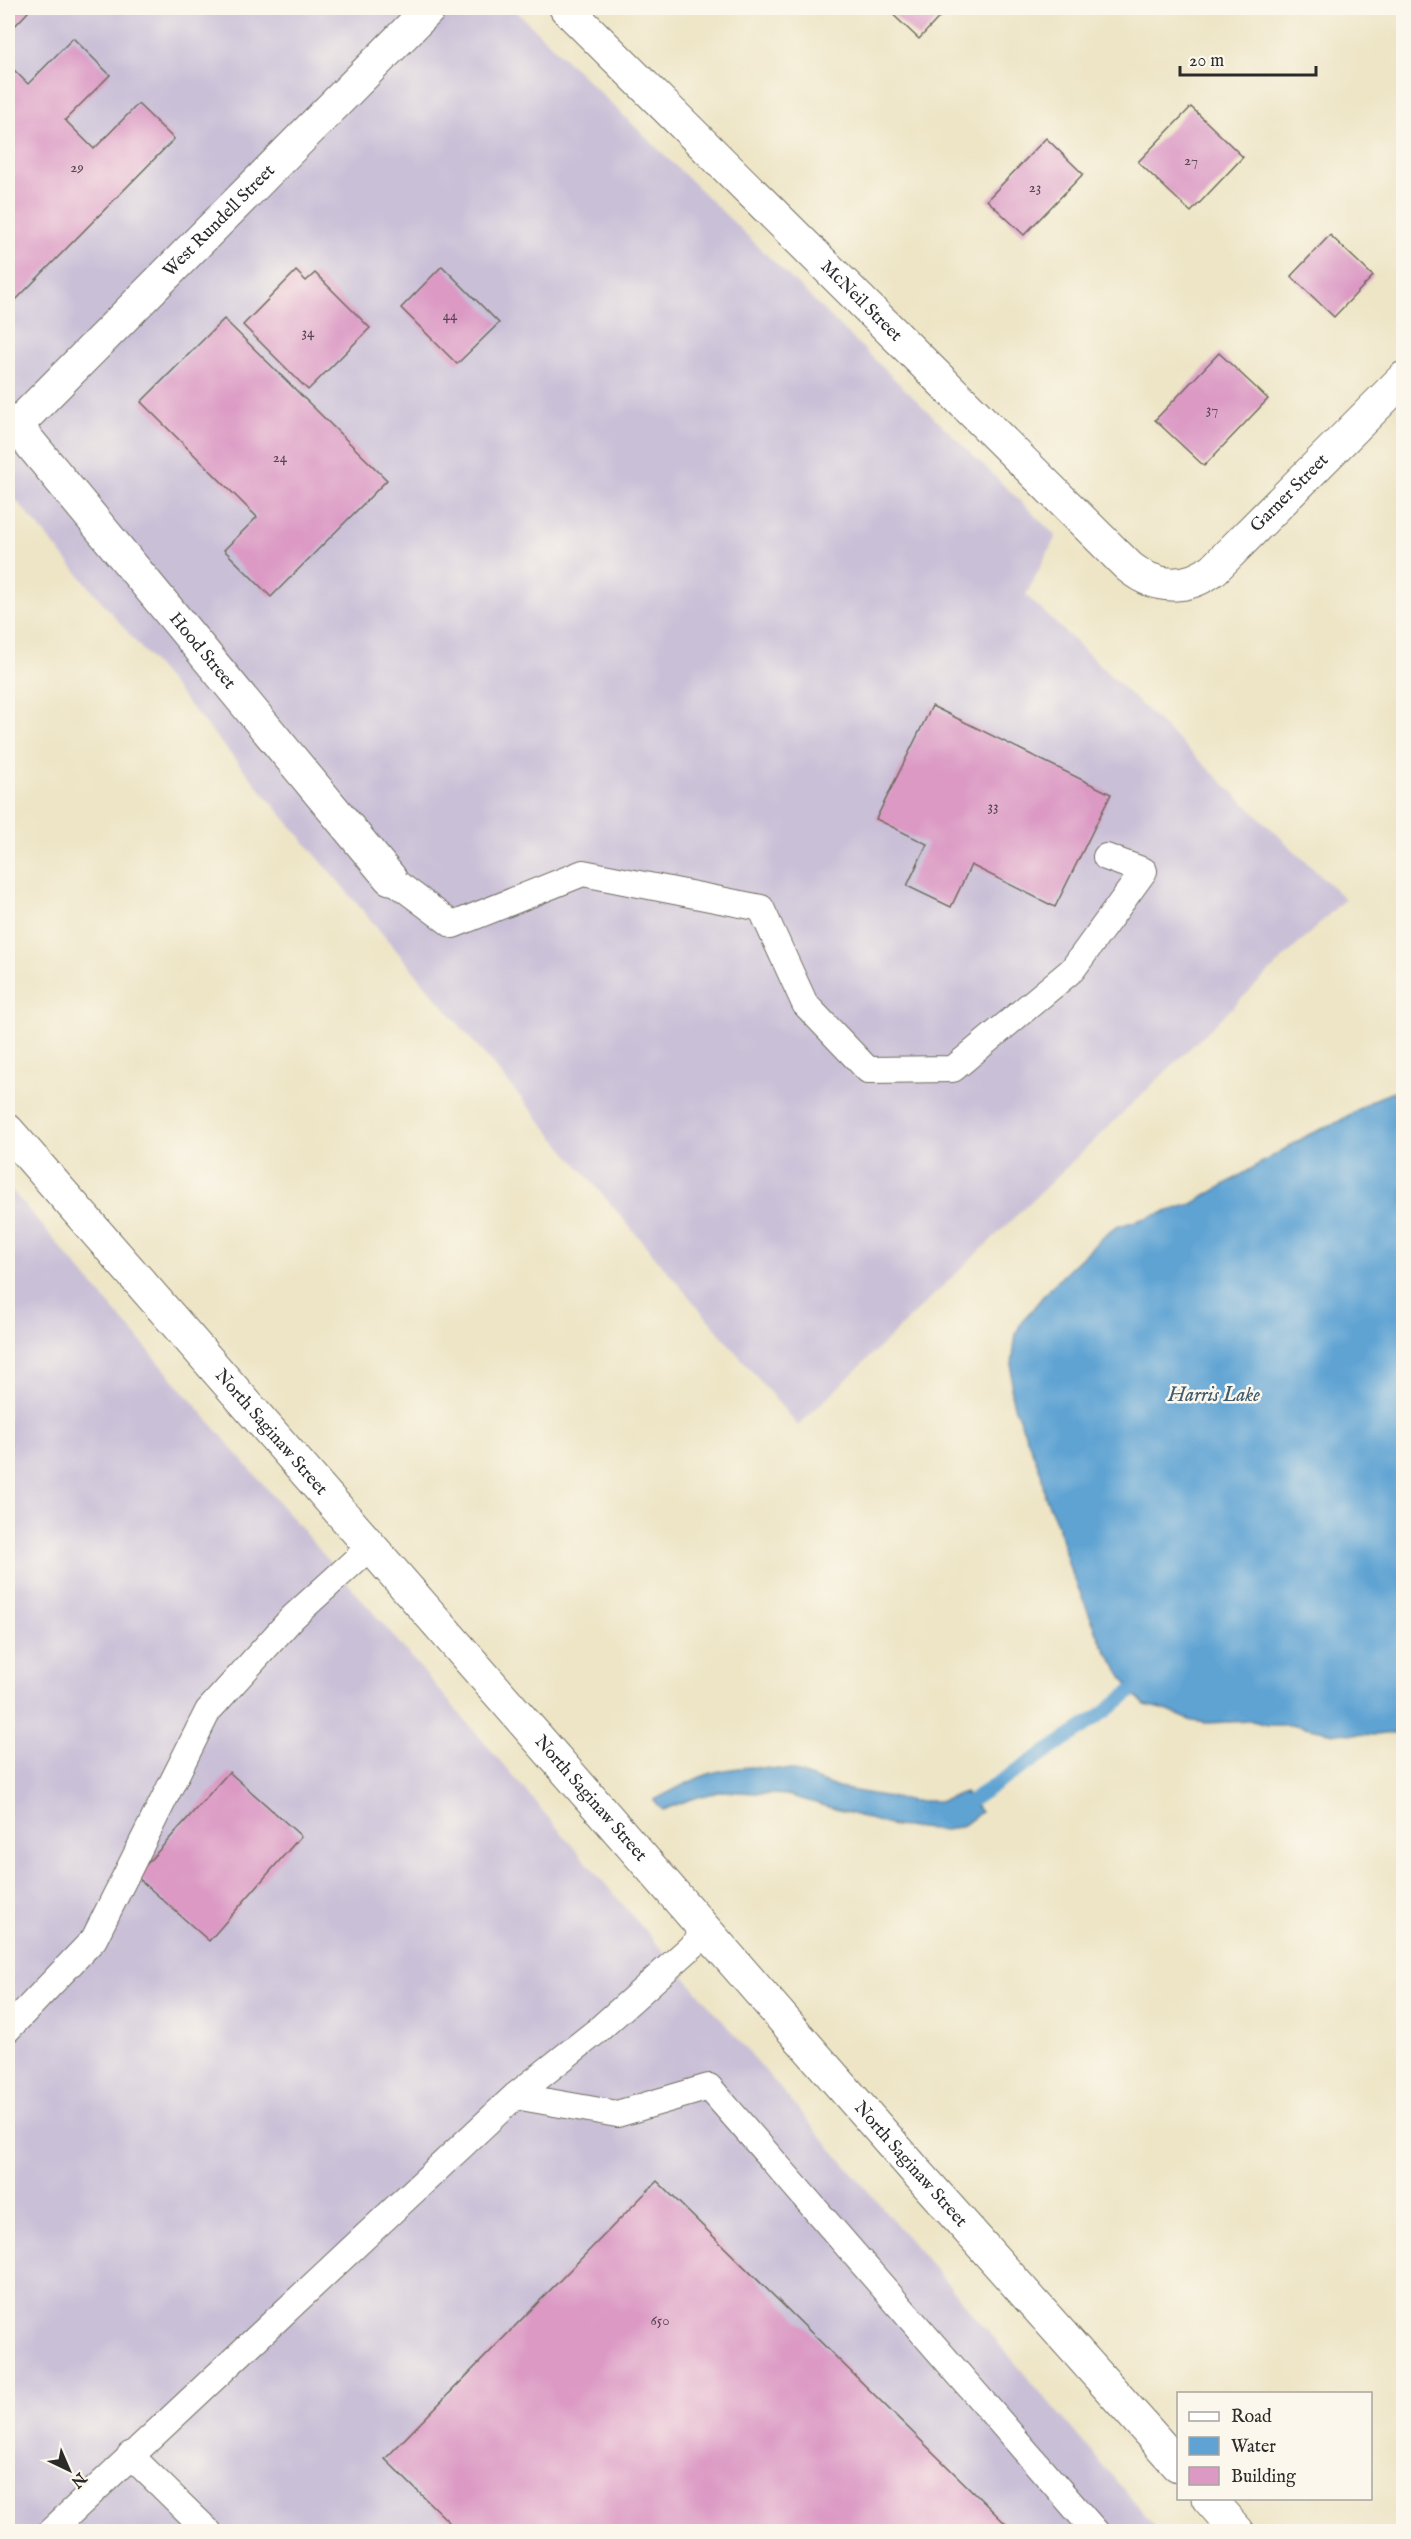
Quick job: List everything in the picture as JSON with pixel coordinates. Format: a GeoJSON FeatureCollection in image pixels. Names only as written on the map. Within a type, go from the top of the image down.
{"type":"FeatureCollection","features":[{"type":"Feature","properties":{"kind":"street","name":"West Rundell Street"},"geometry":{"type":"LineString","coordinates":[[12,430],[430,8]]}},
{"type":"Feature","properties":{"kind":"street","name":"McNeil Street"},"geometry":{"type":"LineString","coordinates":[[566,8],[1129,567],[1146,579],[1164,584]]}},
{"type":"Feature","properties":{"kind":"street","name":"Garner Street"},"geometry":{"type":"LineString","coordinates":[[1164,584],[1190,582],[1203,577],[1214,568],[1404,378]]}},
{"type":"Feature","properties":{"kind":"street","name":"Hood Street"},"geometry":{"type":"LineString","coordinates":[[12,430],[390,878]]}},
{"type":"Feature","properties":{"kind":"street","name":"North Saginaw Street"},"geometry":{"type":"LineString","coordinates":[[8,1131],[914,2169],[1177,2463]]}},
{"type":"Feature","properties":{"kind":"street"},"geometry":{"type":"LineString","coordinates":[[1209,2500],[1238,2532]]}},
{"type":"Feature","properties":{"kind":"lane"},"geometry":{"type":"LineString","coordinates":[[390,878],[453,925],[583,873],[761,908],[805,1004],[868,1070],[953,1069],[1072,970],[1144,871],[1106,857]]}},
{"type":"Feature","properties":{"kind":"lane"},"geometry":{"type":"LineString","coordinates":[[8,2029],[94,1939],[208,1711],[293,1617],[371,1546]]}},
{"type":"Feature","properties":{"kind":"lane"},"geometry":{"type":"LineString","coordinates":[[50,2532],[515,2096],[597,2031],[708,1932]]}},
{"type":"Feature","properties":{"kind":"lane"},"geometry":{"type":"LineString","coordinates":[[515,2096],[617,2114],[709,2087],[1096,2532]]}},
{"type":"Feature","properties":{"kind":"lane"},"geometry":{"type":"LineString","coordinates":[[130,2455],[209,2532]]}},
{"type":"Feature","properties":{"kind":"shaded area"},"geometry":{"type":"Polygon","coordinates":[[[8,8],[513,8],[1056,536],[1026,595],[1345,899],[798,1426],[16,500],[8,508],[8,8]]]}},
{"type":"Feature","properties":{"kind":"shaded area"},"geometry":{"type":"Polygon","coordinates":[[[8,1186],[1159,2531],[8,2531],[8,1186]]]}},
{"type":"Feature","properties":{"kind":"water","name":"Harris Lake"},"geometry":{"type":"Polygon","coordinates":[[[1403,1088],[1403,1732],[1376,1735],[1334,1733],[1295,1725],[1268,1725],[1252,1721],[1207,1723],[1192,1721],[1166,1710],[1145,1705],[1131,1691],[1101,1642],[1069,1566],[1057,1523],[1045,1496],[1041,1473],[1011,1394],[1016,1334],[1021,1323],[1049,1289],[1116,1227],[1192,1204],[1310,1134],[1338,1122],[1373,1100],[1403,1088]]]}},
{"type":"Feature","properties":{"kind":"water"},"geometry":{"type":"Polygon","coordinates":[[[751,1767],[791,1770],[838,1788],[912,1801],[942,1801],[965,1793],[981,1812],[964,1825],[946,1830],[893,1826],[788,1795],[722,1791],[691,1799],[663,1810],[654,1800],[711,1773],[751,1767]]]}},
{"type":"Feature","properties":{"kind":"building"},"geometry":{"type":"Polygon","coordinates":[[[8,8],[24,8],[28,12],[8,33],[8,8]]]}},
{"type":"Feature","properties":{"kind":"building"},"geometry":{"type":"Polygon","coordinates":[[[886,8],[948,8],[919,39],[886,8]]]}},
{"type":"Feature","properties":{"kind":"building"},"geometry":{"type":"Polygon","coordinates":[[[73,38],[110,75],[65,120],[94,149],[138,104],[174,139],[8,308],[8,64],[28,84],[73,38]]]}},
{"type":"Feature","properties":{"kind":"building"},"geometry":{"type":"Polygon","coordinates":[[[1191,107],[1243,157],[1191,212],[1138,162],[1191,107]]]}},
{"type":"Feature","properties":{"kind":"building"},"geometry":{"type":"Polygon","coordinates":[[[1046,138],[1083,174],[1024,235],[987,200],[1046,138]]]}},
{"type":"Feature","properties":{"kind":"building"},"geometry":{"type":"Polygon","coordinates":[[[1330,235],[1373,276],[1334,317],[1291,276],[1330,235]]]}},
{"type":"Feature","properties":{"kind":"building"},"geometry":{"type":"Polygon","coordinates":[[[442,266],[499,323],[457,364],[401,308],[442,266]]]}},
{"type":"Feature","properties":{"kind":"building"},"geometry":{"type":"Polygon","coordinates":[[[296,271],[306,281],[315,273],[370,328],[308,390],[243,325],[296,271]]]}},
{"type":"Feature","properties":{"kind":"building"},"geometry":{"type":"Polygon","coordinates":[[[224,319],[387,480],[271,597],[224,550],[257,517],[141,402],[224,319]]]}},
{"type":"Feature","properties":{"kind":"building"},"geometry":{"type":"Polygon","coordinates":[[[1219,353],[1268,399],[1204,466],[1155,420],[1219,353]]]}},
{"type":"Feature","properties":{"kind":"building"},"geometry":{"type":"Polygon","coordinates":[[[932,706],[1111,794],[1055,907],[971,865],[951,907],[907,886],[927,844],[876,819],[932,706]]]}},
{"type":"Feature","properties":{"kind":"building"},"geometry":{"type":"Polygon","coordinates":[[[229,1772],[301,1836],[209,1941],[136,1876],[229,1772]]]}},
{"type":"Feature","properties":{"kind":"building"},"geometry":{"type":"Polygon","coordinates":[[[657,2181],[1014,2532],[459,2532],[385,2459],[657,2181]]]}},
{"type":"Feature","properties":{"kind":"waterway"},"geometry":{"type":"LineString","coordinates":[[972,1800],[1073,1734],[1131,1691]]}}]}
